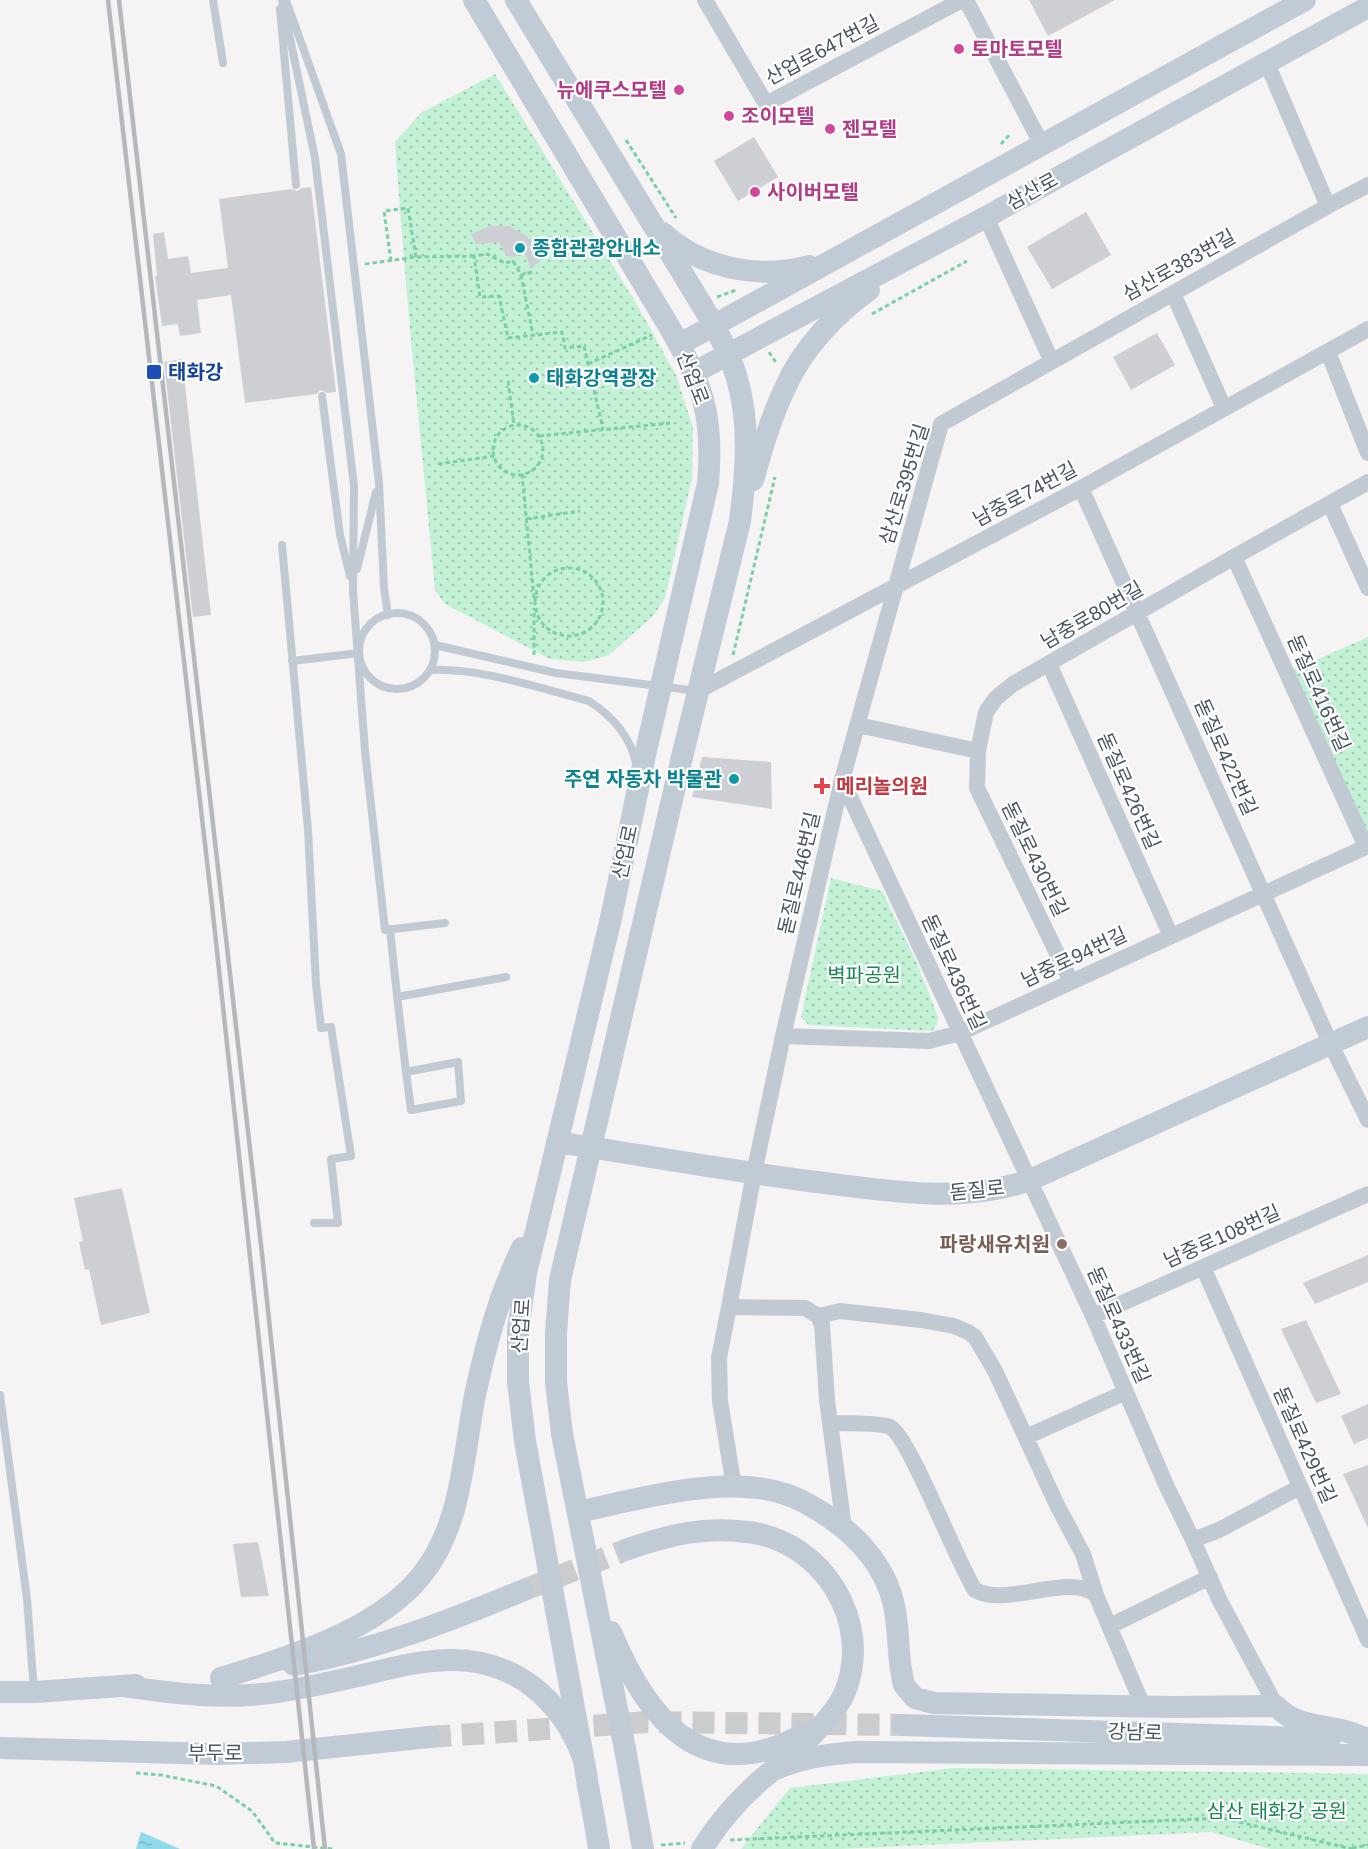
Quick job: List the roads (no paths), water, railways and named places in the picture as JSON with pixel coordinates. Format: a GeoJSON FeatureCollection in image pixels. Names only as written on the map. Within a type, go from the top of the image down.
{"type":"FeatureCollection","features":[{"type":"Feature","properties":{"kind":"main road","name":"산업로"},"geometry":{"type":"LineString","coordinates":[[474,0],[695,372],[708,420],[711,452],[708,483],[613,907],[526,1273],[518,1330],[518,1382],[525,1441],[599,1849]]}},
{"type":"Feature","properties":{"kind":"main road","name":"산업로"},"geometry":{"type":"LineString","coordinates":[[516,0],[714,325],[737,377],[745,426],[745,484],[740,521],[560,1280],[556,1333],[556,1382],[562,1434],[648,1847]]}},
{"type":"Feature","properties":{"kind":"main road","name":"삼산로"},"geometry":{"type":"LineString","coordinates":[[680,344],[1305,0]]}},
{"type":"Feature","properties":{"kind":"main road","name":"삼산로"},"geometry":{"type":"LineString","coordinates":[[695,372],[986,217],[1266,61],[1368,7]]}},
{"type":"Feature","properties":{"kind":"main road"},"geometry":{"type":"LineString","coordinates":[[650,220],[674,242],[701,259],[741,269],[784,271],[839,256]]}},
{"type":"Feature","properties":{"kind":"main road"},"geometry":{"type":"LineString","coordinates":[[740,521],[774,413],[798,363],[817,338],[846,308],[929,247]]}},
{"type":"Feature","properties":{"kind":"main road","name":"돋질로"},"geometry":{"type":"LineString","coordinates":[[557,1142],[754,1173],[916,1194],[1005,1189],[1030,1180],[1368,1028]]}},
{"type":"Feature","properties":{"kind":"main road"},"geometry":{"type":"LineString","coordinates":[[221,1678],[307,1650],[336,1636],[386,1607],[405,1593],[427,1568],[444,1537],[452,1514],[482,1363],[498,1306],[509,1275],[539,1215]]}},
{"type":"Feature","properties":{"kind":"main road"},"geometry":{"type":"LineString","coordinates":[[578,1512],[681,1492],[734,1487],[754,1487],[800,1499],[844,1528],[868,1552],[887,1585],[897,1613],[903,1685],[915,1698],[934,1703],[1276,1706],[1286,1716],[1299,1721],[1317,1727],[1341,1730],[1368,1740]]}},
{"type":"Feature","properties":{"kind":"main road"},"geometry":{"type":"LineString","coordinates":[[627,1549],[672,1534],[712,1530],[750,1532],[780,1541],[809,1559],[829,1578],[842,1601],[850,1623],[851,1670],[844,1694],[830,1715],[750,1789],[695,1846]]}},
{"type":"Feature","properties":{"kind":"main road"},"geometry":{"type":"LineString","coordinates":[[591,1580],[617,1647],[646,1699],[660,1718],[679,1735],[698,1746],[721,1752],[743,1754],[766,1750],[803,1734],[830,1715]]}},
{"type":"Feature","properties":{"kind":"main road"},"geometry":{"type":"LineString","coordinates":[[0,1692],[178,1683],[221,1678],[326,1659],[427,1630],[524,1590]]}},
{"type":"Feature","properties":{"kind":"main road"},"geometry":{"type":"LineString","coordinates":[[123,1686],[191,1695],[238,1696],[278,1692],[427,1661],[452,1659],[472,1661],[510,1672],[540,1693],[564,1720],[583,1757]]}},
{"type":"Feature","properties":{"kind":"main road","name":"강남로"},"geometry":{"type":"LineString","coordinates":[[903,1725],[1368,1740]]}},
{"type":"Feature","properties":{"kind":"main road","name":"부두로"},"geometry":{"type":"LineString","coordinates":[[0,1748],[216,1754],[286,1752],[429,1737]]}},
{"type":"Feature","properties":{"kind":"main road"},"geometry":{"type":"LineString","coordinates":[[773,1770],[796,1760],[825,1754],[857,1752],[1368,1755]]}},
{"type":"Feature","properties":{"kind":"street","name":"산업로647번길"},"geometry":{"type":"LineString","coordinates":[[708,1],[766,104],[964,0]]}},
{"type":"Feature","properties":{"kind":"street"},"geometry":{"type":"LineString","coordinates":[[964,0],[1042,145]]}},
{"type":"Feature","properties":{"kind":"street"},"geometry":{"type":"LineString","coordinates":[[1266,61],[1328,206]]}},
{"type":"Feature","properties":{"kind":"street","name":"삼산로383번길"},"geometry":{"type":"LineString","coordinates":[[1051,360],[1368,185]]}},
{"type":"Feature","properties":{"kind":"street"},"geometry":{"type":"LineString","coordinates":[[986,217],[1051,360]]}},
{"type":"Feature","properties":{"kind":"street"},"geometry":{"type":"LineString","coordinates":[[1173,293],[1224,408]]}},
{"type":"Feature","properties":{"kind":"street","name":"남중로74번길"},"geometry":{"type":"LineString","coordinates":[[698,691],[1081,488],[1368,329]]}},
{"type":"Feature","properties":{"kind":"street"},"geometry":{"type":"LineString","coordinates":[[1328,352],[1368,453]]}},
{"type":"Feature","properties":{"kind":"street","name":"삼산로395번길"},"geometry":{"type":"LineString","coordinates":[[895,586],[941,424],[1051,360]]}},
{"type":"Feature","properties":{"kind":"street","name":"남중로80번길"},"geometry":{"type":"LineString","coordinates":[[978,751],[986,712],[996,698],[1013,684],[1368,483]]}},
{"type":"Feature","properties":{"kind":"street","name":"돋질로422번길"},"geometry":{"type":"LineString","coordinates":[[1081,488],[1331,1045],[1368,1120]]}},
{"type":"Feature","properties":{"kind":"street"},"geometry":{"type":"LineString","coordinates":[[1330,504],[1368,588]]}},
{"type":"Feature","properties":{"kind":"street","name":"돋질로416번길"},"geometry":{"type":"LineString","coordinates":[[1234,557],[1367,847]]}},
{"type":"Feature","properties":{"kind":"street","name":"돋질로446번길"},"geometry":{"type":"LineString","coordinates":[[734,1487],[720,1401],[719,1358],[783,1036],[842,780],[895,586]]}},
{"type":"Feature","properties":{"kind":"street","name":"돋질로426번길"},"geometry":{"type":"LineString","coordinates":[[1049,664],[1171,936]]}},
{"type":"Feature","properties":{"kind":"street"},"geometry":{"type":"LineString","coordinates":[[858,725],[978,751]]}},
{"type":"Feature","properties":{"kind":"street","name":"돋질로430번길"},"geometry":{"type":"LineString","coordinates":[[978,751],[977,788],[1071,982]]}},
{"type":"Feature","properties":{"kind":"street","name":"돋질로436번길"},"geometry":{"type":"LineString","coordinates":[[842,780],[1030,1180]]}},
{"type":"Feature","properties":{"kind":"street","name":"남중로94번길"},"geometry":{"type":"LineString","coordinates":[[783,1036],[929,1041],[960,1033],[1367,847]]}},
{"type":"Feature","properties":{"kind":"street","name":"돋질로433번길"},"geometry":{"type":"LineString","coordinates":[[1030,1180],[1093,1316],[1167,1487],[1276,1706]]}},
{"type":"Feature","properties":{"kind":"street","name":"남중로108번길"},"geometry":{"type":"LineString","coordinates":[[1093,1316],[1368,1194]]}},
{"type":"Feature","properties":{"kind":"street","name":"돋질로429번길"},"geometry":{"type":"LineString","coordinates":[[1203,1267],[1368,1640]]}},
{"type":"Feature","properties":{"kind":"street"},"geometry":{"type":"LineString","coordinates":[[729,1307],[805,1308],[818,1316],[822,1325],[827,1400],[844,1528]]}},
{"type":"Feature","properties":{"kind":"street"},"geometry":{"type":"LineString","coordinates":[[818,1316],[840,1311],[921,1320],[954,1326],[975,1337],[987,1355],[1057,1505],[1083,1554],[1096,1595],[1143,1706]]}},
{"type":"Feature","properties":{"kind":"street"},"geometry":{"type":"LineString","coordinates":[[1026,1437],[1126,1392]]}},
{"type":"Feature","properties":{"kind":"street"},"geometry":{"type":"LineString","coordinates":[[830,1423],[882,1424],[892,1427],[915,1467],[975,1590],[983,1595],[994,1597],[1026,1591],[1080,1587],[1091,1590],[1096,1595]]}},
{"type":"Feature","properties":{"kind":"street"},"geometry":{"type":"LineString","coordinates":[[1193,1540],[1219,1530],[1300,1487]]}},
{"type":"Feature","properties":{"kind":"street"},"geometry":{"type":"LineString","coordinates":[[1110,1626],[1210,1577]]}},
{"type":"Feature","properties":{"kind":"lane"},"geometry":{"type":"LineString","coordinates":[[213,0],[223,63]]}},
{"type":"Feature","properties":{"kind":"lane"},"geometry":{"type":"LineString","coordinates":[[282,0],[296,185]]}},
{"type":"Feature","properties":{"kind":"lane"},"geometry":{"type":"LineString","coordinates":[[282,0],[341,154],[379,483],[384,588],[388,615]]}},
{"type":"Feature","properties":{"kind":"lane"},"geometry":{"type":"LineString","coordinates":[[282,0],[315,158],[354,486],[353,591],[365,750],[385,930],[445,923]]}},
{"type":"Feature","properties":{"kind":"lane"},"geometry":{"type":"LineString","coordinates":[[322,396],[340,535],[353,591]]}},
{"type":"Feature","properties":{"kind":"lane"},"geometry":{"type":"LineString","coordinates":[[353,591],[379,483]]}},
{"type":"Feature","properties":{"kind":"lane"},"geometry":{"type":"LineString","coordinates":[[282,545],[308,830],[316,984],[321,1028],[331,1027],[351,1156],[331,1159],[338,1223],[315,1223]]}},
{"type":"Feature","properties":{"kind":"lane"},"geometry":{"type":"LineString","coordinates":[[400,613],[413,616],[423,623],[431,633],[435,645],[435,658],[431,670],[413,686],[401,689],[377,684],[362,665],[359,653],[361,640],[376,620],[400,613]]}},
{"type":"Feature","properties":{"kind":"lane"},"geometry":{"type":"LineString","coordinates":[[435,645],[556,673],[698,691]]}},
{"type":"Feature","properties":{"kind":"lane"},"geometry":{"type":"LineString","coordinates":[[292,661],[359,653]]}},
{"type":"Feature","properties":{"kind":"lane"},"geometry":{"type":"LineString","coordinates":[[431,670],[453,669],[589,701],[604,711],[627,738],[635,758],[640,781]]}},
{"type":"Feature","properties":{"kind":"lane"},"geometry":{"type":"LineString","coordinates":[[390,929],[397,997],[406,1072],[411,1110],[461,1101],[458,1062],[406,1072]]}},
{"type":"Feature","properties":{"kind":"lane"},"geometry":{"type":"LineString","coordinates":[[397,997],[506,977]]}},
{"type":"Feature","properties":{"kind":"lane"},"geometry":{"type":"LineString","coordinates":[[0,1395],[27,1599],[34,1692]]}},
{"type":"Feature","properties":{"kind":"water"},"geometry":{"type":"Polygon","coordinates":[[[141,1832],[180,1849],[136,1849],[141,1832]]]}},
{"type":"Feature","properties":{"kind":"tunnel"},"geometry":{"type":"LineString","coordinates":[[524,1590],[628,1549]]}},
{"type":"Feature","properties":{"kind":"tunnel"},"geometry":{"type":"LineString","coordinates":[[429,1737],[647,1722],[903,1725]]}},
{"type":"Feature","properties":{"kind":"railway"},"geometry":{"type":"LineString","coordinates":[[108,0],[212,905],[314,1849]]}},
{"type":"Feature","properties":{"kind":"railway"},"geometry":{"type":"LineString","coordinates":[[119,0],[263,1263],[325,1849]]}},
{"type":"Feature","properties":{"kind":"place","name":"토마토모텔"},"geometry":{"type":"Point","coordinates":[959,49]}},
{"type":"Feature","properties":{"kind":"place","name":"뉴에쿠스모텔"},"geometry":{"type":"Point","coordinates":[679,90]}},
{"type":"Feature","properties":{"kind":"place","name":"조이모텔"},"geometry":{"type":"Point","coordinates":[729,116]}},
{"type":"Feature","properties":{"kind":"place","name":"젠모텔"},"geometry":{"type":"Point","coordinates":[830,129]}},
{"type":"Feature","properties":{"kind":"place","name":"사이버모텔"},"geometry":{"type":"Point","coordinates":[755,192]}},
{"type":"Feature","properties":{"kind":"place","name":"종합관광안내소"},"geometry":{"type":"Point","coordinates":[520,248]}},
{"type":"Feature","properties":{"kind":"place","name":"태화강"},"geometry":{"type":"Point","coordinates":[154,372]}},
{"type":"Feature","properties":{"kind":"place","name":"태화강역광장"},"geometry":{"type":"Point","coordinates":[534,378]}},
{"type":"Feature","properties":{"kind":"place","name":"주연 자동차 박물관"},"geometry":{"type":"Point","coordinates":[734,779]}},
{"type":"Feature","properties":{"kind":"place","name":"메리놀의원"},"geometry":{"type":"Point","coordinates":[822,786]}},
{"type":"Feature","properties":{"kind":"place","name":"파랑새유치원"},"geometry":{"type":"Point","coordinates":[1062,1244]}},
{"type":"Feature","properties":{"kind":"park label","name":"벽파공원"},"geometry":{"type":"Point","coordinates":[864,975]}},
{"type":"Feature","properties":{"kind":"park label","name":"삼산 태화강 공원"},"geometry":{"type":"Point","coordinates":[1277,1811]}}]}
